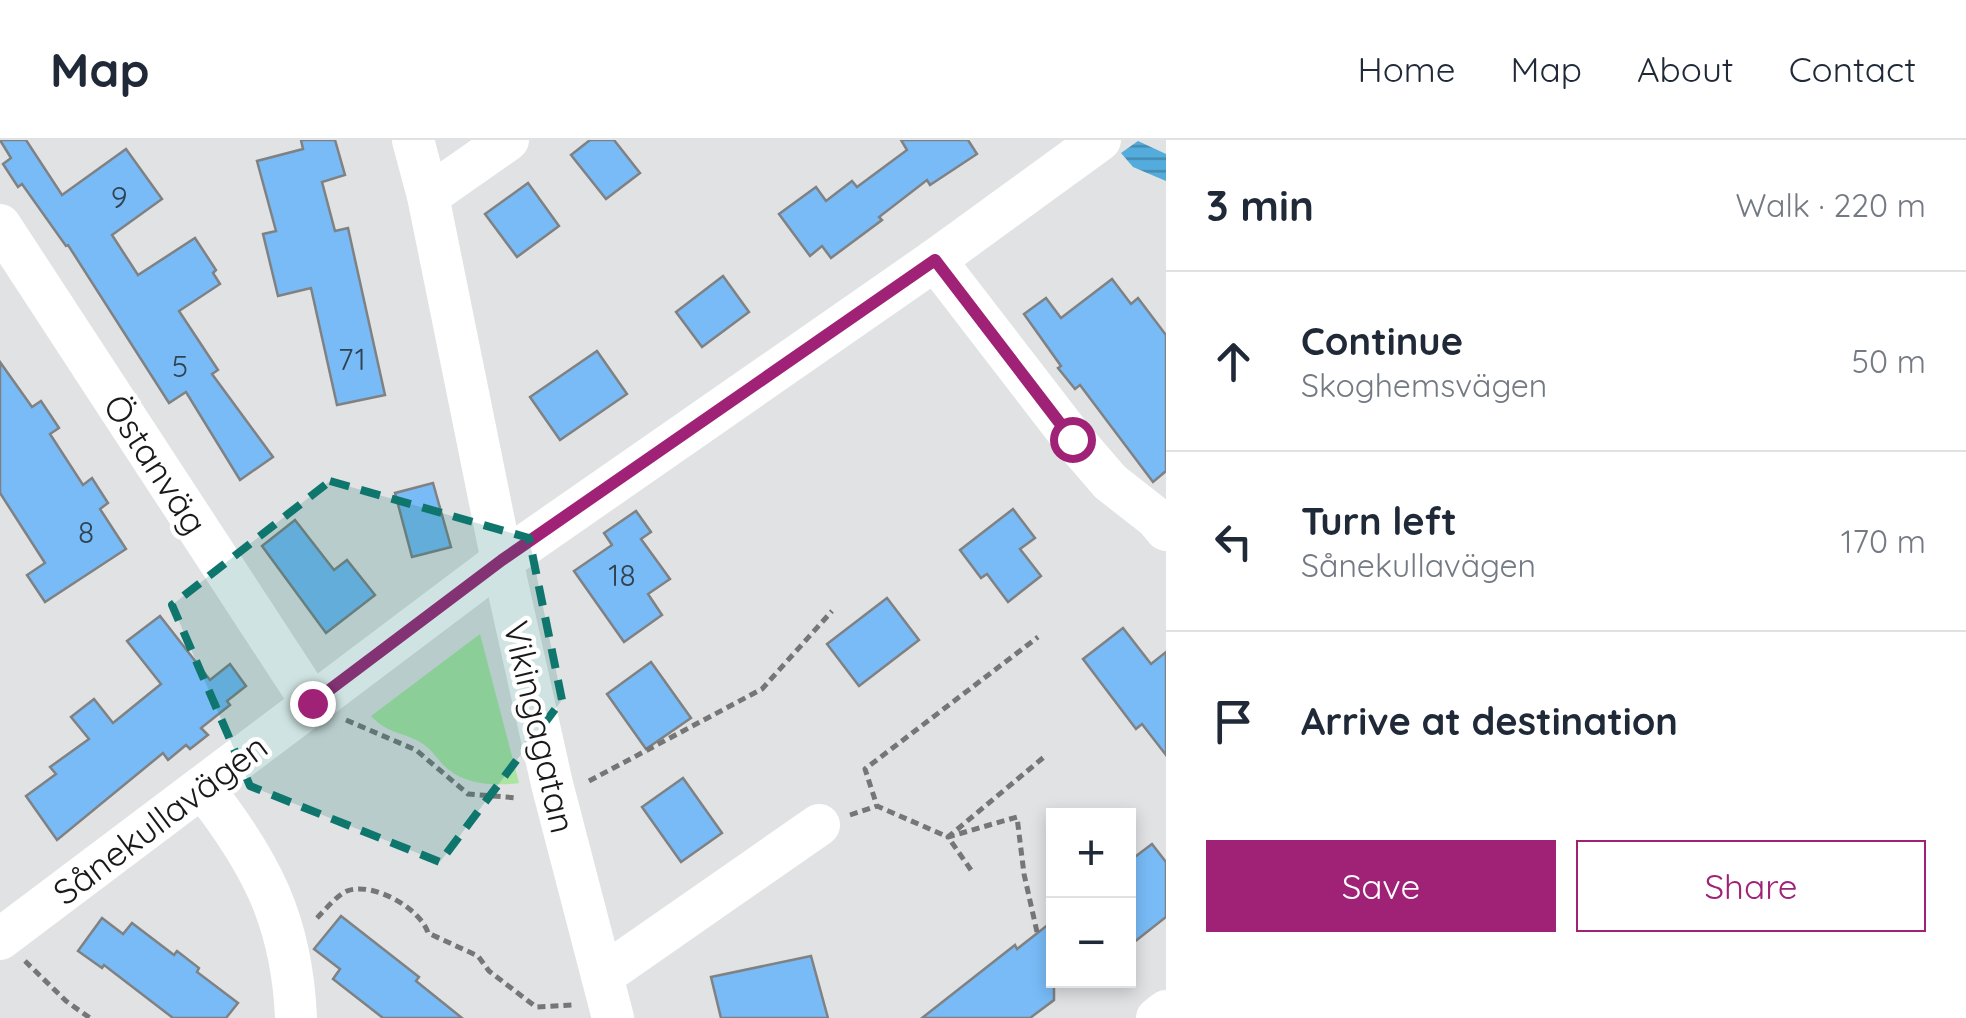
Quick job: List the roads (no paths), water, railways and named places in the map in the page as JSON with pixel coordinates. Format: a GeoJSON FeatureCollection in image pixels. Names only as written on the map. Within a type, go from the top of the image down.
{"type":"FeatureCollection","features":[{"type":"Feature","properties":{"kind":"street","name":"Vikingagatan"},"geometry":{"type":"LineString","coordinates":[[412,140],[428,196],[554,792],[608,999]]}},
{"type":"Feature","properties":{"kind":"street"},"geometry":{"type":"LineString","coordinates":[[428,196],[508,140]]}},
{"type":"Feature","properties":{"kind":"street","name":"Sånekullavägen"},"geometry":{"type":"LineString","coordinates":[[3,937],[502,560],[935,260],[1100,140]]}},
{"type":"Feature","properties":{"kind":"street","name":"Östanväg"},"geometry":{"type":"LineString","coordinates":[[0,225],[312,703]]}},
{"type":"Feature","properties":{"kind":"street"},"geometry":{"type":"LineString","coordinates":[[935,260],[1072,439],[1110,482],[1166,530]]}},
{"type":"Feature","properties":{"kind":"street"},"geometry":{"type":"LineString","coordinates":[[202,787],[240,835],[273,897],[294,970],[296,1018]]}},
{"type":"Feature","properties":{"kind":"street"},"geometry":{"type":"LineString","coordinates":[[608,999],[818,825]]}},
{"type":"Feature","properties":{"kind":"street"},"geometry":{"type":"LineString","coordinates":[[1156,1018],[1166,1011]]}},
{"type":"Feature","properties":{"kind":"water"},"geometry":{"type":"Polygon","coordinates":[[[1138,141],[1166,154],[1166,181],[1133,167],[1121,153],[1138,141]]]}}]}
